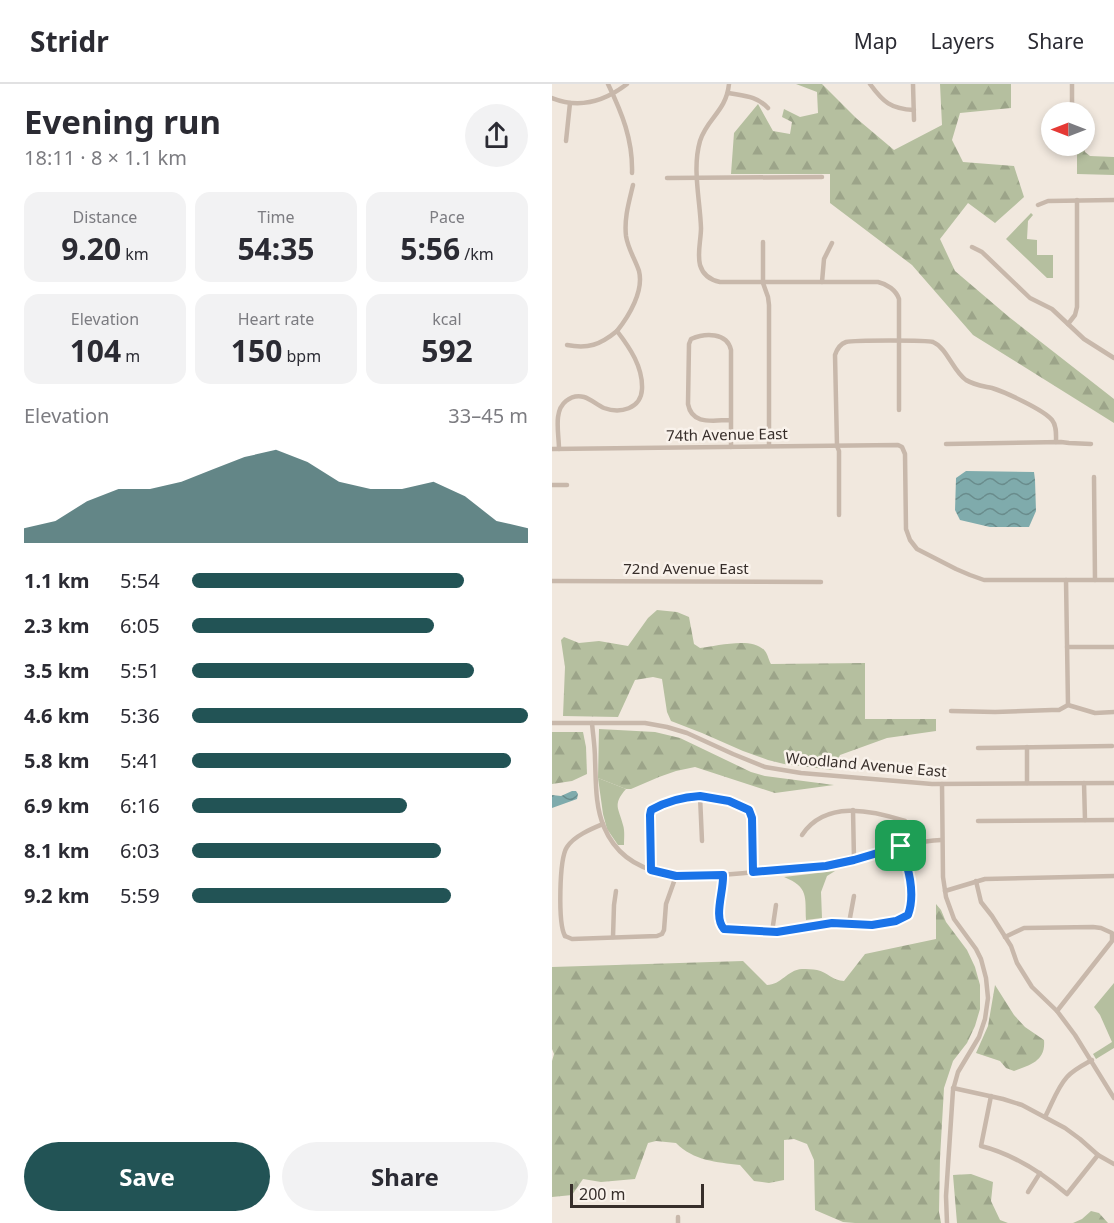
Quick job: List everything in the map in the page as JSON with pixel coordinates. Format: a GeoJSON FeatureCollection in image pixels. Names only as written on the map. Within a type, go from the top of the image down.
{"type":"FeatureCollection","features":[{"type":"Feature","properties":{"kind":"street"},"geometry":{"type":"LineString","coordinates":[[608,84],[627,129],[632,172]]}},
{"type":"Feature","properties":{"kind":"street"},"geometry":{"type":"LineString","coordinates":[[552,98],[570,103],[594,102],[613,94],[627,84]]}},
{"type":"Feature","properties":{"kind":"street"},"geometry":{"type":"LineString","coordinates":[[729,84],[728,93],[721,108],[701,137],[699,144],[697,196],[701,229],[699,256],[703,271],[710,279],[720,282],[884,283],[899,299],[899,410]]}},
{"type":"Feature","properties":{"kind":"street"},"geometry":{"type":"LineString","coordinates":[[870,84],[889,104],[898,109],[914,110]]}},
{"type":"Feature","properties":{"kind":"street"},"geometry":{"type":"LineString","coordinates":[[913,84],[914,120]]}},
{"type":"Feature","properties":{"kind":"street"},"geometry":{"type":"LineString","coordinates":[[1072,84],[1072,102]]}},
{"type":"Feature","properties":{"kind":"street"},"geometry":{"type":"LineString","coordinates":[[728,93],[756,98],[768,108]]}},
{"type":"Feature","properties":{"kind":"street"},"geometry":{"type":"LineString","coordinates":[[566,141],[570,103]]}},
{"type":"Feature","properties":{"kind":"street"},"geometry":{"type":"LineString","coordinates":[[667,178],[822,177]]}},
{"type":"Feature","properties":{"kind":"street"},"geometry":{"type":"LineString","coordinates":[[567,345],[598,344],[617,331],[633,307],[639,284],[638,270],[626,235],[627,210],[633,185]]}},
{"type":"Feature","properties":{"kind":"street"},"geometry":{"type":"LineString","coordinates":[[1068,324],[1074,315],[1077,303],[1077,200]]}},
{"type":"Feature","properties":{"kind":"street"},"geometry":{"type":"LineString","coordinates":[[1038,205],[1048,201],[1114,200]]}},
{"type":"Feature","properties":{"kind":"street"},"geometry":{"type":"LineString","coordinates":[[763,242],[764,283],[769,305],[769,446]]}},
{"type":"Feature","properties":{"kind":"street"},"geometry":{"type":"LineString","coordinates":[[822,282],[824,259],[832,243]]}},
{"type":"Feature","properties":{"kind":"street"},"geometry":{"type":"LineString","coordinates":[[972,247],[982,252],[1030,298],[1052,309],[1084,339],[1114,358]]}},
{"type":"Feature","properties":{"kind":"street"},"geometry":{"type":"LineString","coordinates":[[559,449],[559,412],[568,399],[578,396],[585,397],[606,409],[620,410],[637,404],[642,389],[639,371],[634,356],[617,331]]}},
{"type":"Feature","properties":{"kind":"street"},"geometry":{"type":"LineString","coordinates":[[731,420],[697,419],[689,410],[689,340],[699,336],[716,336],[728,341],[731,350],[731,420],[731,447]]}},
{"type":"Feature","properties":{"kind":"street"},"geometry":{"type":"LineString","coordinates":[[839,515],[835,355],[844,343],[926,341],[935,343],[966,381],[1007,394],[1052,419],[1056,428],[1056,442]]}},
{"type":"Feature","properties":{"kind":"street"},"geometry":{"type":"LineString","coordinates":[[946,444],[1056,442],[1091,444]]}},
{"type":"Feature","properties":{"kind":"street","name":"74th Avenue East"},"geometry":{"type":"LineString","coordinates":[[552,449],[898,445],[902,447],[905,454],[905,524],[908,537],[914,545],[956,569],[984,580],[1066,580]]}},
{"type":"Feature","properties":{"kind":"street"},"geometry":{"type":"LineString","coordinates":[[1094,477],[1095,580]]}},
{"type":"Feature","properties":{"kind":"street"},"geometry":{"type":"LineString","coordinates":[[552,485],[567,485]]}},
{"type":"Feature","properties":{"kind":"street"},"geometry":{"type":"LineString","coordinates":[[1068,705],[1066,580],[1114,580]]}},
{"type":"Feature","properties":{"kind":"street","name":"72nd Avenue East"},"geometry":{"type":"LineString","coordinates":[[552,581],[821,582]]}},
{"type":"Feature","properties":{"kind":"street"},"geometry":{"type":"LineString","coordinates":[[1067,647],[1114,647]]}},
{"type":"Feature","properties":{"kind":"street"},"geometry":{"type":"LineString","coordinates":[[951,711],[1059,710],[1068,705],[1095,713],[1114,712]]}},
{"type":"Feature","properties":{"kind":"street","name":"Woodland Avenue East"},"geometry":{"type":"LineString","coordinates":[[552,723],[645,723],[667,727],[697,737],[746,760],[774,769],[801,773],[942,784],[1114,783]]}},
{"type":"Feature","properties":{"kind":"street"},"geometry":{"type":"LineString","coordinates":[[592,723],[597,794],[603,824],[612,841],[626,856],[651,870],[676,876],[814,868],[854,860],[901,846],[941,840]]}},
{"type":"Feature","properties":{"kind":"street"},"geometry":{"type":"LineString","coordinates":[[978,748],[1112,746]]}},
{"type":"Feature","properties":{"kind":"street"},"geometry":{"type":"LineString","coordinates":[[1027,747],[1028,783]]}},
{"type":"Feature","properties":{"kind":"street"},"geometry":{"type":"LineString","coordinates":[[1084,783],[1084,820]]}},
{"type":"Feature","properties":{"kind":"street"},"geometry":{"type":"LineString","coordinates":[[942,784],[941,840],[945,891],[954,919],[981,959],[987,988],[987,1008],[982,1029],[958,1072],[953,1088],[946,1183],[948,1223]]}},
{"type":"Feature","properties":{"kind":"street"},"geometry":{"type":"LineString","coordinates":[[651,870],[651,810],[676,800],[700,796],[729,801],[749,810],[752,815],[753,872]]}},
{"type":"Feature","properties":{"kind":"street"},"geometry":{"type":"LineString","coordinates":[[700,796],[702,841]]}},
{"type":"Feature","properties":{"kind":"street"},"geometry":{"type":"LineString","coordinates":[[853,810],[854,860]]}},
{"type":"Feature","properties":{"kind":"street"},"geometry":{"type":"LineString","coordinates":[[802,835],[812,822],[822,817],[853,810],[873,812],[905,820]]}},
{"type":"Feature","properties":{"kind":"street"},"geometry":{"type":"LineString","coordinates":[[978,820],[1114,820]]}},
{"type":"Feature","properties":{"kind":"street"},"geometry":{"type":"LineString","coordinates":[[603,824],[582,834],[567,847],[564,855],[561,879],[561,925],[565,936],[572,939],[657,936],[663,933],[666,904],[676,876]]}},
{"type":"Feature","properties":{"kind":"street"},"geometry":{"type":"LineString","coordinates":[[723,875],[719,919],[721,927],[728,930],[787,932],[824,924],[879,924],[896,921],[908,915],[910,909],[909,875],[901,846]]}},
{"type":"Feature","properties":{"kind":"street"},"geometry":{"type":"LineString","coordinates":[[945,891],[985,879],[1114,876]]}},
{"type":"Feature","properties":{"kind":"street"},"geometry":{"type":"LineString","coordinates":[[976,881],[981,902],[1011,946],[1017,963],[1032,987],[1057,1011],[1092,1060],[1114,1098]]}},
{"type":"Feature","properties":{"kind":"street"},"geometry":{"type":"LineString","coordinates":[[613,936],[616,891]]}},
{"type":"Feature","properties":{"kind":"street"},"geometry":{"type":"LineString","coordinates":[[849,923],[854,896]]}},
{"type":"Feature","properties":{"kind":"street"},"geometry":{"type":"LineString","coordinates":[[772,932],[776,905]]}},
{"type":"Feature","properties":{"kind":"street"},"geometry":{"type":"LineString","coordinates":[[1005,937],[1024,928],[1093,927],[1112,933],[1112,941],[1057,1011]]}},
{"type":"Feature","properties":{"kind":"street"},"geometry":{"type":"LineString","coordinates":[[559,942],[565,936]]}},
{"type":"Feature","properties":{"kind":"street"},"geometry":{"type":"LineString","coordinates":[[1045,1117],[1067,1076],[1092,1060]]}},
{"type":"Feature","properties":{"kind":"street"},"geometry":{"type":"LineString","coordinates":[[953,1088],[1012,1101],[1073,1134],[1098,1155],[1114,1164]]}},
{"type":"Feature","properties":{"kind":"street"},"geometry":{"type":"LineString","coordinates":[[991,1096],[981,1146],[1006,1153],[1040,1173],[1067,1194],[1098,1155]]}},
{"type":"Feature","properties":{"kind":"street"},"geometry":{"type":"LineString","coordinates":[[1028,1192],[1040,1173]]}},
{"type":"Feature","properties":{"kind":"green space"},"geometry":{"type":"Polygon","coordinates":[[[796,84],[822,84],[856,118],[894,150],[942,125],[940,84],[1011,84],[1011,108],[960,113],[952,140],[963,162],[1014,166],[1024,197],[995,223],[968,203],[940,239],[955,271],[1009,317],[1114,399],[1114,423],[973,335],[912,265],[830,203],[830,174],[731,174],[734,133],[758,104],[773,131],[790,134],[792,122],[782,117],[784,109],[800,117],[818,113],[817,92],[796,84]]]}},
{"type":"Feature","properties":{"kind":"green space"},"geometry":{"type":"Polygon","coordinates":[[[1077,156],[1114,157],[1114,175],[1077,174],[1077,156]]]}},
{"type":"Feature","properties":{"kind":"green space"},"geometry":{"type":"Polygon","coordinates":[[[1031,213],[1033,215],[1028,221],[1027,239],[1037,240],[1037,255],[1053,255],[1053,278],[1047,278],[1006,239],[1031,213]]]}},
{"type":"Feature","properties":{"kind":"green space"},"geometry":{"type":"Polygon","coordinates":[[[657,610],[677,612],[689,617],[694,644],[700,648],[734,643],[752,644],[765,651],[771,664],[865,663],[865,719],[936,719],[936,731],[887,738],[840,755],[833,770],[768,760],[671,721],[667,712],[662,679],[653,677],[635,680],[618,717],[563,716],[565,667],[561,640],[564,637],[579,643],[599,641],[628,646],[648,618],[657,610]]]}},
{"type":"Feature","properties":{"kind":"green space"},"geometry":{"type":"Polygon","coordinates":[[[599,729],[655,732],[680,738],[751,772],[834,785],[775,793],[695,767],[676,771],[626,789],[598,778],[599,729]]]}},
{"type":"Feature","properties":{"kind":"green space"},"geometry":{"type":"Polygon","coordinates":[[[552,732],[583,732],[587,774],[572,781],[552,784],[552,732]]]}},
{"type":"Feature","properties":{"kind":"green space"},"geometry":{"type":"Polygon","coordinates":[[[598,778],[626,789],[618,803],[624,830],[624,845],[618,845],[607,829],[598,778]]]}},
{"type":"Feature","properties":{"kind":"green space"},"geometry":{"type":"Polygon","coordinates":[[[835,871],[827,876],[821,892],[822,918],[806,920],[802,889],[784,877],[835,871]]]}},
{"type":"Feature","properties":{"kind":"green space"},"geometry":{"type":"Polygon","coordinates":[[[936,904],[967,950],[980,985],[980,1009],[975,1026],[967,1043],[953,1061],[944,1088],[940,1158],[939,1212],[941,1223],[843,1222],[815,1210],[814,1160],[807,1144],[794,1139],[784,1140],[784,1180],[769,1183],[754,1181],[740,1165],[706,1160],[690,1154],[676,1143],[656,1141],[648,1143],[635,1179],[601,1182],[583,1179],[572,1195],[552,1197],[552,1061],[554,1054],[552,1049],[552,967],[743,961],[767,985],[776,983],[792,972],[802,969],[817,970],[844,981],[865,954],[936,939],[936,904]]]}},
{"type":"Feature","properties":{"kind":"green space"},"geometry":{"type":"Polygon","coordinates":[[[1114,983],[1114,1048],[1096,1059],[1093,1054],[1112,1042],[1094,1007],[1114,983]]]}},
{"type":"Feature","properties":{"kind":"green space"},"geometry":{"type":"Polygon","coordinates":[[[995,985],[1014,1015],[1025,1027],[1044,1040],[1040,1057],[1031,1064],[1014,1071],[1006,1068],[1000,1061],[976,1053],[988,1026],[995,985]]]}},
{"type":"Feature","properties":{"kind":"green space"},"geometry":{"type":"Polygon","coordinates":[[[971,1174],[993,1182],[991,1201],[1000,1220],[1008,1223],[957,1223],[953,1175],[971,1174]]]}},
{"type":"Feature","properties":{"kind":"green space"},"geometry":{"type":"Polygon","coordinates":[[[1091,1211],[1099,1213],[1108,1223],[1073,1223],[1082,1219],[1091,1211]]]}},
{"type":"Feature","properties":{"kind":"water"},"geometry":{"type":"Polygon","coordinates":[[[966,471],[1034,472],[1036,511],[1029,527],[990,527],[960,520],[955,510],[956,478],[966,471]]]}},
{"type":"Feature","properties":{"kind":"water"},"geometry":{"type":"Polygon","coordinates":[[[572,791],[578,794],[577,799],[552,808],[552,795],[561,796],[572,791]]]}},
{"type":"Feature","properties":{"kind":"route"},"geometry":{"type":"LineString","coordinates":[[700,796],[729,801],[749,810],[752,815],[753,872],[826,866],[901,846],[908,865],[910,883],[910,909],[904,918],[879,924],[832,923],[787,932],[728,930],[721,927],[719,919],[723,875],[676,876],[651,870],[650,815],[651,810],[666,803],[700,796]]}}]}
